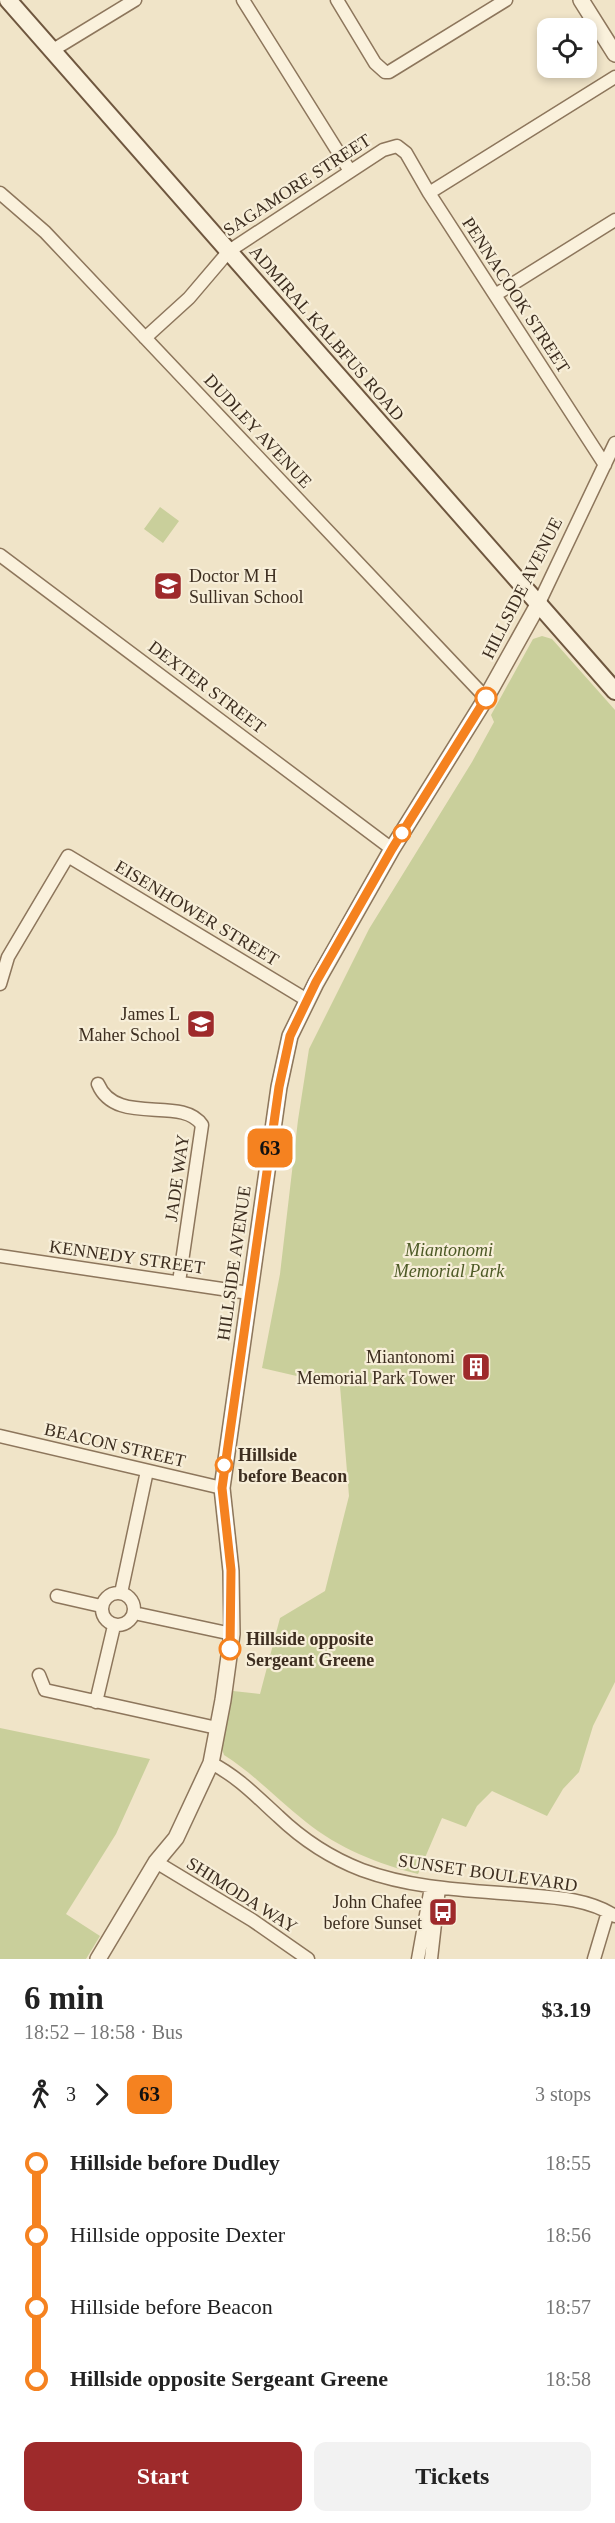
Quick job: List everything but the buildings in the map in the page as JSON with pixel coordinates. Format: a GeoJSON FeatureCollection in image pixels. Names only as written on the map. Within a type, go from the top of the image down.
{"type":"FeatureCollection","features":[{"type":"Feature","properties":{"kind":"main road","name":"ADMIRAL KALBFUS ROAD"},"geometry":{"type":"LineString","coordinates":[[8,0],[615,691]]}},
{"type":"Feature","properties":{"kind":"street"},"geometry":{"type":"LineString","coordinates":[[53,50],[135,0]]}},
{"type":"Feature","properties":{"kind":"street"},"geometry":{"type":"LineString","coordinates":[[243,0],[350,171]]}},
{"type":"Feature","properties":{"kind":"street"},"geometry":{"type":"LineString","coordinates":[[337,0],[375,63],[385,72],[389,72],[506,0]]}},
{"type":"Feature","properties":{"kind":"street"},"geometry":{"type":"LineString","coordinates":[[581,0],[615,54]]}},
{"type":"Feature","properties":{"kind":"street"},"geometry":{"type":"LineString","coordinates":[[429,193],[615,78]]}},
{"type":"Feature","properties":{"kind":"street","name":"SAGAMORE STREET"},"geometry":{"type":"LineString","coordinates":[[145,338],[189,298],[229,251],[383,150],[398,146]]}},
{"type":"Feature","properties":{"kind":"street","name":"PENNACOOK STREET"},"geometry":{"type":"LineString","coordinates":[[398,146],[405,153],[605,465]]}},
{"type":"Feature","properties":{"kind":"street","name":"DUDLEY AVENUE"},"geometry":{"type":"LineString","coordinates":[[0,193],[45,232],[486,698]]}},
{"type":"Feature","properties":{"kind":"street"},"geometry":{"type":"LineString","coordinates":[[495,295],[615,220]]}},
{"type":"Feature","properties":{"kind":"street","name":"HILLSIDE AVENUE"},"geometry":{"type":"LineString","coordinates":[[98,1959],[156,1862],[176,1838],[211,1763],[232,1634],[231,1570],[222,1488],[279,1087],[290,1036],[307,1000],[392,849],[486,698],[539,603],[615,443]]}},
{"type":"Feature","properties":{"kind":"street","name":"DEXTER STREET"},"geometry":{"type":"LineString","coordinates":[[0,555],[392,849]]}},
{"type":"Feature","properties":{"kind":"street","name":"EISENHOWER STREET"},"geometry":{"type":"LineString","coordinates":[[0,984],[8,957],[69,856],[307,1000]]}},
{"type":"Feature","properties":{"kind":"street","name":"JADE WAY"},"geometry":{"type":"LineString","coordinates":[[98,1084],[106,1098],[116,1104],[187,1114],[199,1120],[202,1125],[179,1282]]}},
{"type":"Feature","properties":{"kind":"street","name":"KENNEDY STREET"},"geometry":{"type":"LineString","coordinates":[[0,1256],[249,1293]]}},
{"type":"Feature","properties":{"kind":"street","name":"BEACON STREET"},"geometry":{"type":"LineString","coordinates":[[0,1436],[222,1488]]}},
{"type":"Feature","properties":{"kind":"street"},"geometry":{"type":"LineString","coordinates":[[121,1593],[147,1471]]}},
{"type":"Feature","properties":{"kind":"street"},"geometry":{"type":"LineString","coordinates":[[121,1593],[131,1600],[134,1612],[127,1623],[114,1626],[104,1619],[101,1606],[108,1596],[121,1593]]}},
{"type":"Feature","properties":{"kind":"street"},"geometry":{"type":"LineString","coordinates":[[57,1596],[101,1606]]}},
{"type":"Feature","properties":{"kind":"street"},"geometry":{"type":"LineString","coordinates":[[134,1612],[232,1634]]}},
{"type":"Feature","properties":{"kind":"street"},"geometry":{"type":"LineString","coordinates":[[96,1702],[114,1626]]}},
{"type":"Feature","properties":{"kind":"street"},"geometry":{"type":"LineString","coordinates":[[39,1675],[45,1690],[217,1728]]}},
{"type":"Feature","properties":{"kind":"street","name":"SUNSET BOULEVARD"},"geometry":{"type":"LineString","coordinates":[[211,1763],[252,1791],[298,1833],[341,1861],[403,1883],[435,1888],[568,1899],[611,1914]]}},
{"type":"Feature","properties":{"kind":"street","name":"SHIMODA WAY"},"geometry":{"type":"LineString","coordinates":[[156,1862],[293,1954],[308,1959]]}},
{"type":"Feature","properties":{"kind":"street"},"geometry":{"type":"LineString","coordinates":[[418,1959],[435,1888]]}},
{"type":"Feature","properties":{"kind":"street"},"geometry":{"type":"LineString","coordinates":[[431,1959],[435,1888]]}},
{"type":"Feature","properties":{"kind":"street"},"geometry":{"type":"LineString","coordinates":[[594,1959],[611,1914]]}},
{"type":"Feature","properties":{"kind":"green space"},"geometry":{"type":"Polygon","coordinates":[[[160,507],[179,521],[163,543],[144,529],[160,507]]]}},
{"type":"Feature","properties":{"kind":"green space","name":"Miantonomi Memorial Park"},"geometry":{"type":"Polygon","coordinates":[[[542,636],[552,639],[615,710],[615,1682],[593,1726],[579,1772],[563,1789],[547,1816],[492,1791],[477,1806],[466,1827],[442,1818],[418,1874],[359,1854],[331,1840],[296,1814],[246,1770],[224,1755],[221,1746],[233,1691],[260,1694],[280,1618],[325,1591],[349,1496],[340,1386],[262,1368],[280,1274],[298,1120],[309,1049],[369,929],[472,762],[494,722],[491,715],[533,639],[542,636]]]}},
{"type":"Feature","properties":{"kind":"green space"},"geometry":{"type":"Polygon","coordinates":[[[0,1728],[150,1759],[116,1834],[66,1914],[100,1936],[86,1959],[0,1959],[0,1728]]]}},
{"type":"Feature","properties":{"kind":"bus line","name":"63"},"geometry":{"type":"LineString","coordinates":[[230,1649],[232,1634],[231,1570],[222,1488],[279,1087],[290,1036],[316,982],[371,885],[486,698]]}},
{"type":"Feature","properties":{"kind":"place","name":"Doctor M H Sullivan School"},"geometry":{"type":"Point","coordinates":[168,586]}},
{"type":"Feature","properties":{"kind":"place","name":"James L Maher School"},"geometry":{"type":"Point","coordinates":[201,1024]}},
{"type":"Feature","properties":{"kind":"place","name":"Miantonomi Memorial Park Tower"},"geometry":{"type":"Point","coordinates":[476,1367]}},
{"type":"Feature","properties":{"kind":"place","name":"Hillside before Beacon"},"geometry":{"type":"Point","coordinates":[224,1465]}},
{"type":"Feature","properties":{"kind":"place","name":"Hillside opposite Sergeant Greene"},"geometry":{"type":"Point","coordinates":[230,1649]}},
{"type":"Feature","properties":{"kind":"place","name":"John Chafee before Sunset"},"geometry":{"type":"Point","coordinates":[443,1912]}}]}
